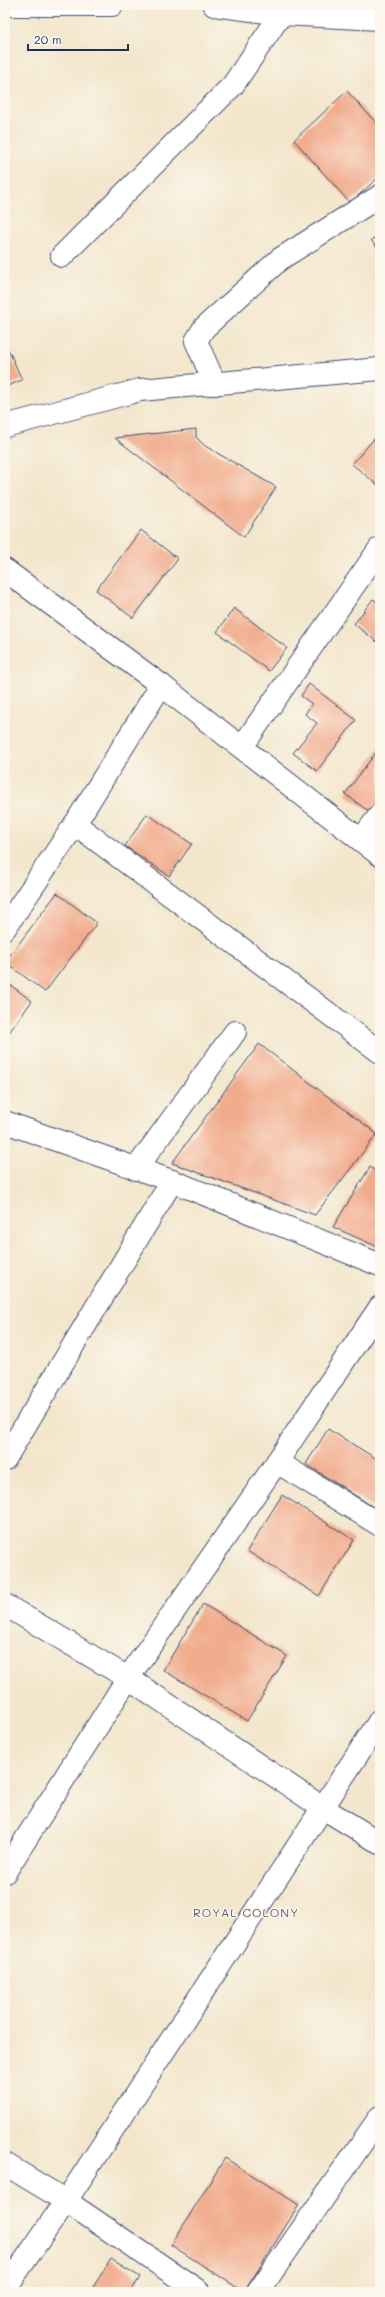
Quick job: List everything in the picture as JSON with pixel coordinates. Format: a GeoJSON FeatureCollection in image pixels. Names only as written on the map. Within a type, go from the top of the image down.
{"type":"FeatureCollection","features":[{"type":"Feature","properties":{"kind":"street"},"geometry":{"type":"LineString","coordinates":[[5,6],[112,5]]}},
{"type":"Feature","properties":{"kind":"street"},"geometry":{"type":"LineString","coordinates":[[214,5],[281,14],[380,19]]}},
{"type":"Feature","properties":{"kind":"street"},"geometry":{"type":"LineString","coordinates":[[62,256],[233,86],[281,14]]}},
{"type":"Feature","properties":{"kind":"street"},"geometry":{"type":"LineString","coordinates":[[215,384],[196,341],[204,328],[280,259],[380,196]]}},
{"type":"Feature","properties":{"kind":"street"},"geometry":{"type":"LineString","coordinates":[[5,426],[140,390],[380,369]]}},
{"type":"Feature","properties":{"kind":"street"},"geometry":{"type":"LineString","coordinates":[[242,747],[380,548]]}},
{"type":"Feature","properties":{"kind":"street"},"geometry":{"type":"LineString","coordinates":[[5,570],[242,747],[380,855]]}},
{"type":"Feature","properties":{"kind":"street"},"geometry":{"type":"LineString","coordinates":[[5,928],[75,824],[161,686]]}},
{"type":"Feature","properties":{"kind":"street"},"geometry":{"type":"LineString","coordinates":[[361,840],[380,815]]}},
{"type":"Feature","properties":{"kind":"street"},"geometry":{"type":"LineString","coordinates":[[75,824],[380,1052]]}},
{"type":"Feature","properties":{"kind":"street"},"geometry":{"type":"LineString","coordinates":[[136,1169],[235,1032]]}},
{"type":"Feature","properties":{"kind":"street"},"geometry":{"type":"LineString","coordinates":[[5,1122],[172,1181],[380,1264]]}},
{"type":"Feature","properties":{"kind":"street"},"geometry":{"type":"LineString","coordinates":[[5,1459],[172,1181]]}},
{"type":"Feature","properties":{"kind":"street"},"geometry":{"type":"LineString","coordinates":[[5,1872],[128,1678],[277,1462],[380,1307]]}},
{"type":"Feature","properties":{"kind":"street"},"geometry":{"type":"LineString","coordinates":[[277,1462],[380,1525]]}},
{"type":"Feature","properties":{"kind":"street"},"geometry":{"type":"LineString","coordinates":[[5,1605],[128,1678],[323,1808],[380,1843]]}},
{"type":"Feature","properties":{"kind":"street"},"geometry":{"type":"LineString","coordinates":[[5,2289],[66,2201],[380,1720]]}},
{"type":"Feature","properties":{"kind":"street"},"geometry":{"type":"LineString","coordinates":[[258,2292],[380,2117]]}},
{"type":"Feature","properties":{"kind":"street"},"geometry":{"type":"LineString","coordinates":[[5,2164],[66,2201],[200,2292]]}},
{"type":"Feature","properties":{"kind":"building"},"geometry":{"type":"Polygon","coordinates":[[[347,91],[380,127],[380,176],[350,203],[294,140],[347,91]]]}},
{"type":"Feature","properties":{"kind":"building"},"geometry":{"type":"Polygon","coordinates":[[[380,235],[380,252],[371,240],[380,235]]]}},
{"type":"Feature","properties":{"kind":"building"},"geometry":{"type":"Polygon","coordinates":[[[5,342],[22,380],[5,387],[5,342]]]}},
{"type":"Feature","properties":{"kind":"building"},"geometry":{"type":"Polygon","coordinates":[[[196,429],[196,437],[205,446],[276,487],[244,537],[115,438],[196,429]]]}},
{"type":"Feature","properties":{"kind":"building"},"geometry":{"type":"Polygon","coordinates":[[[374,439],[380,444],[380,487],[352,464],[374,439]]]}},
{"type":"Feature","properties":{"kind":"building"},"geometry":{"type":"Polygon","coordinates":[[[141,530],[178,559],[133,618],[96,590],[141,530]]]}},
{"type":"Feature","properties":{"kind":"building"},"geometry":{"type":"Polygon","coordinates":[[[373,599],[380,604],[380,644],[354,624],[373,599]]]}},
{"type":"Feature","properties":{"kind":"building"},"geometry":{"type":"Polygon","coordinates":[[[234,608],[287,648],[269,671],[217,632],[234,608]]]}},
{"type":"Feature","properties":{"kind":"building"},"geometry":{"type":"Polygon","coordinates":[[[309,684],[356,720],[317,771],[293,753],[317,723],[305,714],[312,704],[301,696],[309,684]]]}},
{"type":"Feature","properties":{"kind":"building"},"geometry":{"type":"Polygon","coordinates":[[[380,747],[380,801],[371,813],[345,794],[380,747]]]}},
{"type":"Feature","properties":{"kind":"building"},"geometry":{"type":"Polygon","coordinates":[[[147,814],[192,844],[169,876],[125,846],[147,814]]]}},
{"type":"Feature","properties":{"kind":"building"},"geometry":{"type":"Polygon","coordinates":[[[57,893],[97,923],[45,992],[5,962],[57,893]]]}},
{"type":"Feature","properties":{"kind":"building"},"geometry":{"type":"Polygon","coordinates":[[[5,981],[32,1001],[5,1038],[5,981]]]}},
{"type":"Feature","properties":{"kind":"building"},"geometry":{"type":"Polygon","coordinates":[[[259,1044],[377,1134],[315,1215],[172,1163],[259,1044]]]}},
{"type":"Feature","properties":{"kind":"building"},"geometry":{"type":"Polygon","coordinates":[[[370,1167],[380,1174],[380,1248],[333,1227],[370,1167]]]}},
{"type":"Feature","properties":{"kind":"building"},"geometry":{"type":"Polygon","coordinates":[[[328,1429],[380,1461],[378,1510],[306,1464],[328,1429]]]}},
{"type":"Feature","properties":{"kind":"building"},"geometry":{"type":"Polygon","coordinates":[[[282,1495],[354,1540],[319,1596],[247,1551],[282,1495]]]}},
{"type":"Feature","properties":{"kind":"building"},"geometry":{"type":"Polygon","coordinates":[[[203,1604],[287,1656],[247,1721],[163,1670],[203,1604]]]}},
{"type":"Feature","properties":{"kind":"building"},"geometry":{"type":"Polygon","coordinates":[[[225,2158],[299,2205],[244,2292],[171,2245],[225,2158]]]}},
{"type":"Feature","properties":{"kind":"building"},"geometry":{"type":"Polygon","coordinates":[[[111,2259],[140,2277],[131,2292],[90,2292],[111,2259]]]}},
{"type":"Feature","properties":{"kind":"district","name":"ROYAL COLONY"},"geometry":{"type":"Point","coordinates":[246,1913]}}]}
